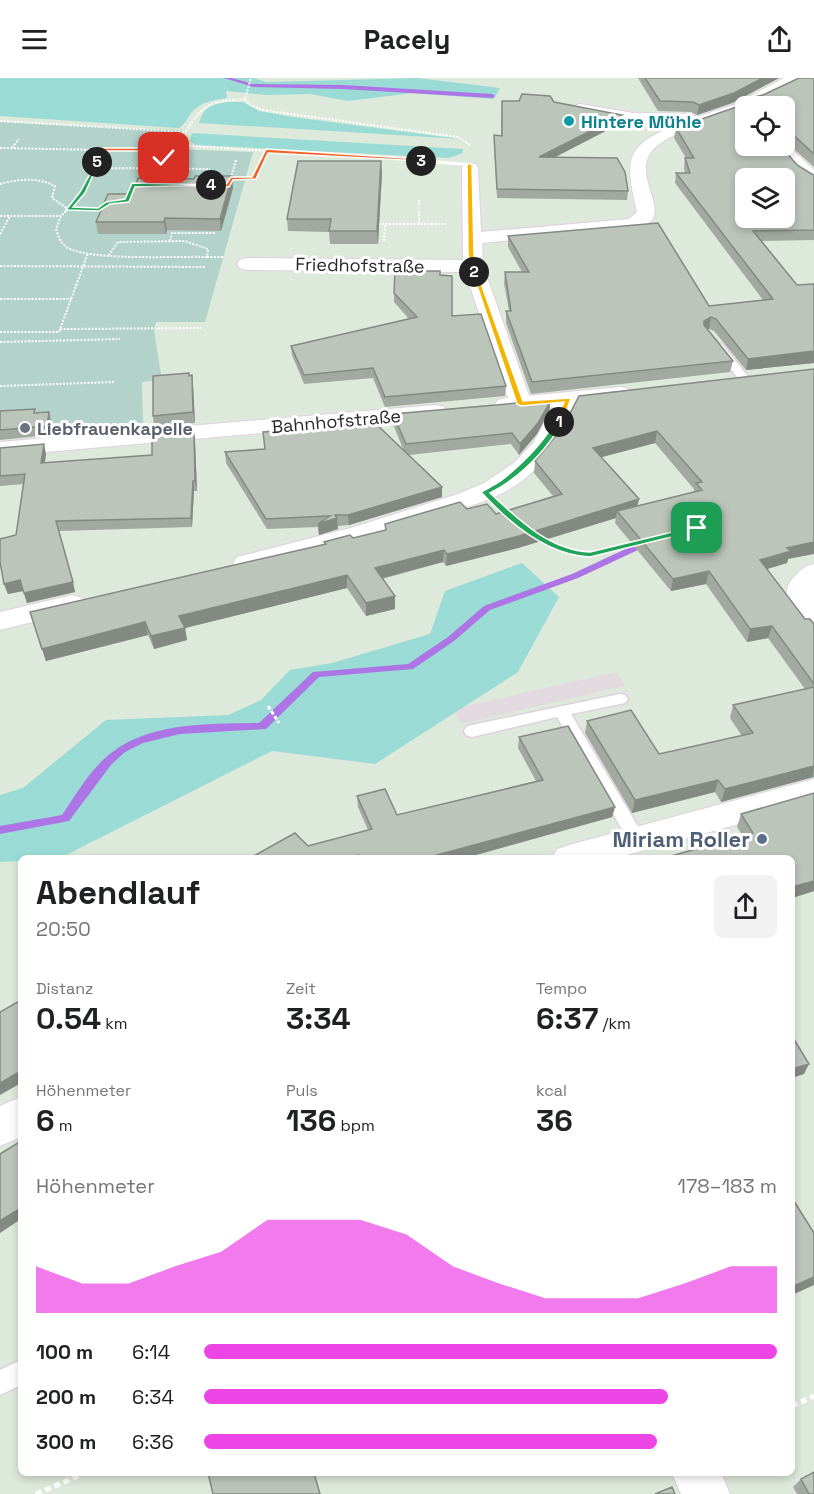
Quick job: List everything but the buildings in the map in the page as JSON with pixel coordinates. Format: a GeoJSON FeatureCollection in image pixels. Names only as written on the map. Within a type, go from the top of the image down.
{"type":"FeatureCollection","features":[{"type":"Feature","properties":{"kind":"street"},"geometry":{"type":"LineString","coordinates":[[762,96],[780,84],[801,78]]}},
{"type":"Feature","properties":{"kind":"street"},"geometry":{"type":"LineString","coordinates":[[567,106],[626,117],[707,120]]}},
{"type":"Feature","properties":{"kind":"street"},"geometry":{"type":"LineString","coordinates":[[471,231],[620,226],[640,222],[645,218],[646,212],[637,165],[641,152],[646,146],[662,137],[735,111]]}},
{"type":"Feature","properties":{"kind":"street"},"geometry":{"type":"LineString","coordinates":[[791,156],[814,179]]}},
{"type":"Feature","properties":{"kind":"street"},"geometry":{"type":"LineString","coordinates":[[470,166],[473,266],[521,404]]}},
{"type":"Feature","properties":{"kind":"street","name":"Friedhofstraße"},"geometry":{"type":"LineString","coordinates":[[247,264],[473,266]]}},
{"type":"Feature","properties":{"kind":"street"},"geometry":{"type":"LineString","coordinates":[[717,384],[756,379]]}},
{"type":"Feature","properties":{"kind":"street","name":"Bahnhofstraße"},"geometry":{"type":"LineString","coordinates":[[0,449],[473,409],[649,391]]}},
{"type":"Feature","properties":{"kind":"street"},"geometry":{"type":"LineString","coordinates":[[228,567],[381,528],[502,484],[545,445],[561,418],[568,400]]}},
{"type":"Feature","properties":{"kind":"street"},"geometry":{"type":"LineString","coordinates":[[813,618],[800,600],[800,586],[814,572]]}},
{"type":"Feature","properties":{"kind":"street"},"geometry":{"type":"LineString","coordinates":[[0,621],[91,600]]}},
{"type":"Feature","properties":{"kind":"street"},"geometry":{"type":"LineString","coordinates":[[580,855],[813,793]]}},
{"type":"Feature","properties":{"kind":"street"},"geometry":{"type":"LineString","coordinates":[[0,1128],[18,1117]]}},
{"type":"Feature","properties":{"kind":"street"},"geometry":{"type":"LineString","coordinates":[[697,1476],[706,1494]]}},
{"type":"Feature","properties":{"kind":"lane"},"geometry":{"type":"LineString","coordinates":[[708,334],[756,379]]}},
{"type":"Feature","properties":{"kind":"lane"},"geometry":{"type":"LineString","coordinates":[[472,731],[621,699]]}},
{"type":"Feature","properties":{"kind":"lane"},"geometry":{"type":"LineString","coordinates":[[561,711],[637,840]]}},
{"type":"Feature","properties":{"kind":"lane"},"geometry":{"type":"LineString","coordinates":[[0,1383],[18,1374]]}},
{"type":"Feature","properties":{"kind":"path"},"geometry":{"type":"LineString","coordinates":[[245,99],[251,78]]}},
{"type":"Feature","properties":{"kind":"path"},"geometry":{"type":"LineString","coordinates":[[245,99],[249,104],[262,110],[458,137],[470,144],[470,166],[190,146],[184,143],[186,132],[195,114],[204,106],[220,101],[245,99]]}},
{"type":"Feature","properties":{"kind":"path"},"geometry":{"type":"LineString","coordinates":[[0,121],[186,132]]}},
{"type":"Feature","properties":{"kind":"path"},"geometry":{"type":"LineString","coordinates":[[12,149],[19,139]]}},
{"type":"Feature","properties":{"kind":"path"},"geometry":{"type":"LineString","coordinates":[[0,148],[166,150],[164,158]]}},
{"type":"Feature","properties":{"kind":"path"},"geometry":{"type":"LineString","coordinates":[[103,150],[82,193],[61,216],[56,229],[61,242],[69,248],[109,255],[207,257],[208,249],[185,241],[117,242],[109,255]]}},
{"type":"Feature","properties":{"kind":"path"},"geometry":{"type":"LineString","coordinates":[[231,178],[254,178],[266,151]]}},
{"type":"Feature","properties":{"kind":"path"},"geometry":{"type":"LineString","coordinates":[[306,161],[307,153]]}},
{"type":"Feature","properties":{"kind":"path"},"geometry":{"type":"LineString","coordinates":[[229,185],[236,160]]}},
{"type":"Feature","properties":{"kind":"path"},"geometry":{"type":"LineString","coordinates":[[94,168],[210,169]]}},
{"type":"Feature","properties":{"kind":"path"},"geometry":{"type":"LineString","coordinates":[[0,184],[16,180],[47,181],[55,186],[52,198],[68,209],[99,209],[108,203]]}},
{"type":"Feature","properties":{"kind":"path"},"geometry":{"type":"LineString","coordinates":[[127,200],[132,185],[143,185]]}},
{"type":"Feature","properties":{"kind":"path"},"geometry":{"type":"LineString","coordinates":[[418,200],[419,224]]}},
{"type":"Feature","properties":{"kind":"path"},"geometry":{"type":"LineString","coordinates":[[0,216],[61,216]]}},
{"type":"Feature","properties":{"kind":"path"},"geometry":{"type":"LineString","coordinates":[[0,234],[10,216]]}},
{"type":"Feature","properties":{"kind":"path"},"geometry":{"type":"LineString","coordinates":[[378,216],[378,224],[419,224],[471,231]]}},
{"type":"Feature","properties":{"kind":"path"},"geometry":{"type":"LineString","coordinates":[[170,241],[172,232],[216,233]]}},
{"type":"Feature","properties":{"kind":"path"},"geometry":{"type":"LineString","coordinates":[[0,332],[59,332],[88,253]]}},
{"type":"Feature","properties":{"kind":"path"},"geometry":{"type":"LineString","coordinates":[[0,266],[205,267]]}},
{"type":"Feature","properties":{"kind":"path"},"geometry":{"type":"LineString","coordinates":[[0,299],[71,299]]}},
{"type":"Feature","properties":{"kind":"path"},"geometry":{"type":"LineString","coordinates":[[60,329],[201,328]]}},
{"type":"Feature","properties":{"kind":"path"},"geometry":{"type":"LineString","coordinates":[[0,342],[120,339]]}},
{"type":"Feature","properties":{"kind":"path"},"geometry":{"type":"LineString","coordinates":[[0,386],[115,382]]}},
{"type":"Feature","properties":{"kind":"path"},"geometry":{"type":"LineString","coordinates":[[536,536],[577,554],[590,555],[639,543]]}},
{"type":"Feature","properties":{"kind":"path"},"geometry":{"type":"LineString","coordinates":[[268,706],[279,723]]}},
{"type":"Feature","properties":{"kind":"path"},"geometry":{"type":"LineString","coordinates":[[795,1405],[814,1396]]}},
{"type":"Feature","properties":{"kind":"path"},"geometry":{"type":"LineString","coordinates":[[36,1494],[78,1476]]}},
{"type":"Feature","properties":{"kind":"shaded area"},"geometry":{"type":"Polygon","coordinates":[[[0,78],[254,78],[266,82],[417,78],[500,88],[494,99],[413,93],[348,101],[310,94],[267,95],[226,91],[227,98],[202,104],[179,128],[0,116],[0,78]]]}},
{"type":"Feature","properties":{"kind":"shaded area"},"geometry":{"type":"Polygon","coordinates":[[[227,102],[243,102],[259,111],[293,117],[460,139],[199,123],[208,108],[227,102]]]}},
{"type":"Feature","properties":{"kind":"shaded area"},"geometry":{"type":"Polygon","coordinates":[[[0,122],[183,131],[172,149],[253,152],[205,322],[156,322],[154,331],[162,380],[142,382],[143,425],[49,434],[51,422],[0,421],[0,122]]]}},
{"type":"Feature","properties":{"kind":"shaded area"},"geometry":{"type":"Polygon","coordinates":[[[192,133],[463,149],[463,153],[449,158],[196,145],[190,141],[192,133]]]}},
{"type":"Feature","properties":{"kind":"shaded area"},"geometry":{"type":"Polygon","coordinates":[[[522,563],[559,597],[518,672],[375,764],[272,751],[66,855],[18,855],[18,861],[0,862],[0,795],[23,788],[106,720],[228,715],[261,700],[290,670],[332,663],[430,634],[445,591],[522,563]]]}},
{"type":"Feature","properties":{"kind":"shaded area"},"geometry":{"type":"Polygon","coordinates":[[[616,672],[625,686],[461,724],[453,709],[616,672]]]}},
{"type":"Feature","properties":{"kind":"waterway"},"geometry":{"type":"LineString","coordinates":[[226,78],[253,85],[343,87],[492,96]]}},
{"type":"Feature","properties":{"kind":"waterway"},"geometry":{"type":"LineString","coordinates":[[0,830],[65,818],[107,762],[122,750],[139,741],[180,730],[262,726],[316,674],[410,667],[451,639],[487,608],[575,576],[635,548],[647,545]]}},
{"type":"Feature","properties":{"kind":"place","name":"Hintere Mühle"},"geometry":{"type":"Point","coordinates":[569,121]}},
{"type":"Feature","properties":{"kind":"place","name":"Liebfrauenkapelle"},"geometry":{"type":"Point","coordinates":[25,428]}},
{"type":"Feature","properties":{"kind":"place","name":"Miriam Roller"},"geometry":{"type":"Point","coordinates":[762,839]}},
{"type":"Feature","properties":{"kind":"route"},"geometry":{"type":"LineString","coordinates":[[164,158],[166,150],[103,150],[78,200],[68,209],[99,209],[108,203],[127,200],[132,185],[229,185],[231,178],[254,178],[266,151],[470,164],[473,266],[485,306],[521,404],[568,400],[561,418],[545,445],[502,484],[485,492],[517,522],[536,536],[577,554],[590,555],[697,528]]}}]}
